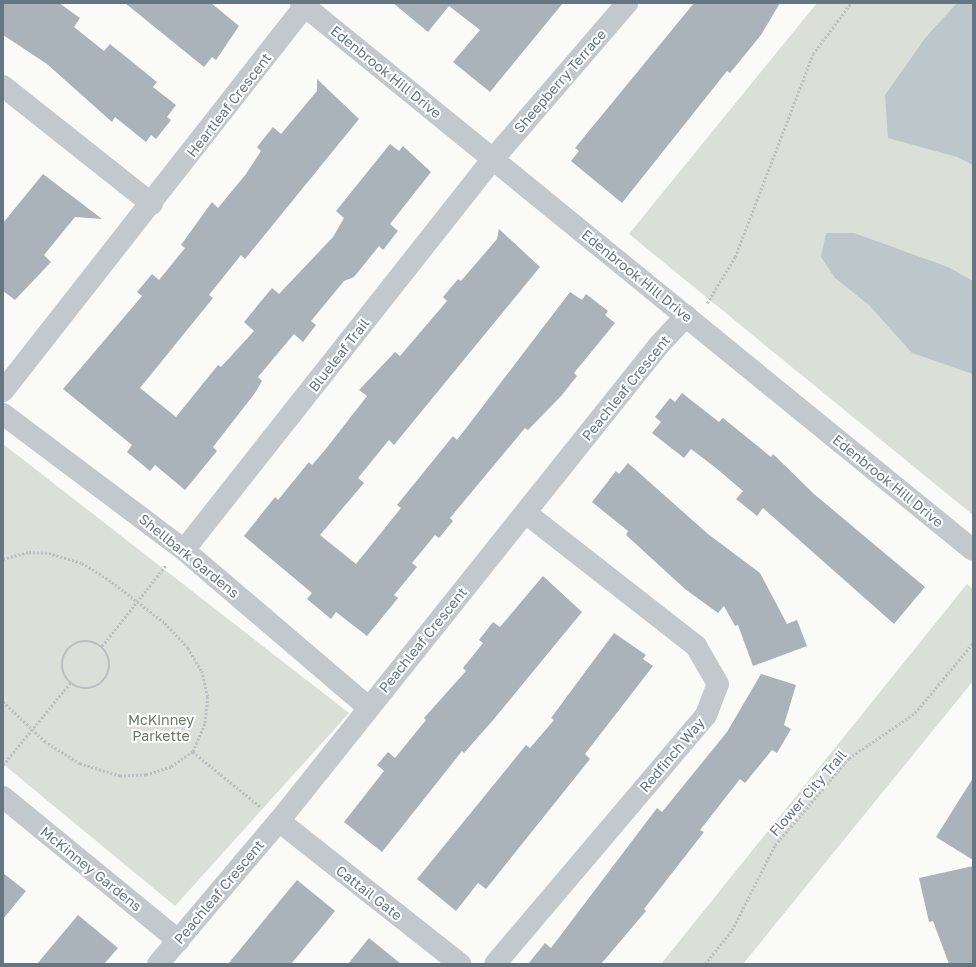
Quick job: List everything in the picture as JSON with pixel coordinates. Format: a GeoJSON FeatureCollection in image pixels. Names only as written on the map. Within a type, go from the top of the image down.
{"type":"FeatureCollection","features":[{"type":"Feature","properties":{"kind":"street","name":"Sheepberry Terrace"},"geometry":{"type":"LineString","coordinates":[[492,159],[627,3]]}},
{"type":"Feature","properties":{"kind":"street","name":"Edenbrook Hill Drive"},"geometry":{"type":"LineString","coordinates":[[303,5],[973,550]]}},
{"type":"Feature","properties":{"kind":"street","name":"Heartleaf Crescent"},"geometry":{"type":"LineString","coordinates":[[3,391],[152,204],[303,5]]}},
{"type":"Feature","properties":{"kind":"street"},"geometry":{"type":"LineString","coordinates":[[3,86],[152,204]]}},
{"type":"Feature","properties":{"kind":"street","name":"Blueleaf Trail"},"geometry":{"type":"LineString","coordinates":[[184,550],[492,159]]}},
{"type":"Feature","properties":{"kind":"street","name":"Peachleaf Crescent"},"geometry":{"type":"LineString","coordinates":[[158,964],[179,941],[278,821],[368,707],[526,513],[658,345],[686,316]]}},
{"type":"Feature","properties":{"kind":"street","name":"Shellbark Gardens"},"geometry":{"type":"LineString","coordinates":[[3,414],[184,550],[368,707]]}},
{"type":"Feature","properties":{"kind":"street","name":"Redfinch Way"},"geometry":{"type":"LineString","coordinates":[[495,964],[706,715],[718,684],[696,646],[526,513]]}},
{"type":"Feature","properties":{"kind":"street","name":"McKinney Gardens"},"geometry":{"type":"LineString","coordinates":[[3,797],[179,941]]}},
{"type":"Feature","properties":{"kind":"street","name":"Cattail Gate"},"geometry":{"type":"LineString","coordinates":[[278,821],[460,964]]}},
{"type":"Feature","properties":{"kind":"path"},"geometry":{"type":"LineString","coordinates":[[686,316],[710,302],[735,257],[813,54],[851,3]]}},
{"type":"Feature","properties":{"kind":"path"},"geometry":{"type":"LineString","coordinates":[[102,646],[137,601],[184,550]]}},
{"type":"Feature","properties":{"kind":"path"},"geometry":{"type":"LineString","coordinates":[[3,559],[29,552],[82,563],[137,601],[184,643],[202,671],[208,697],[206,724],[193,752],[171,767],[146,774],[120,776],[80,764],[32,731],[3,702]]}},
{"type":"Feature","properties":{"kind":"path"},"geometry":{"type":"LineString","coordinates":[[86,640],[102,646],[110,659],[105,680],[92,688],[70,683],[62,671],[67,650],[86,640]]}},
{"type":"Feature","properties":{"kind":"path","name":"Flower City Trail"},"geometry":{"type":"LineString","coordinates":[[705,964],[732,930],[760,870],[780,839],[849,758],[915,713],[973,644]]}},
{"type":"Feature","properties":{"kind":"path"},"geometry":{"type":"LineString","coordinates":[[3,766],[70,683]]}},
{"type":"Feature","properties":{"kind":"path"},"geometry":{"type":"LineString","coordinates":[[193,752],[278,821]]}},
{"type":"Feature","properties":{"kind":"green space"},"geometry":{"type":"Polygon","coordinates":[[[817,3],[973,3],[973,515],[629,234],[817,3]]]}},
{"type":"Feature","properties":{"kind":"green space","name":"McKinney Parkette"},"geometry":{"type":"Polygon","coordinates":[[[3,444],[349,713],[175,906],[3,764],[3,444]]]}},
{"type":"Feature","properties":{"kind":"green space"},"geometry":{"type":"Polygon","coordinates":[[[967,584],[973,589],[973,681],[743,964],[661,964],[967,584]]]}},
{"type":"Feature","properties":{"kind":"shaded area"},"geometry":{"type":"Polygon","coordinates":[[[957,3],[973,3],[973,165],[957,157],[888,138],[885,95],[926,37],[957,3]]]}},
{"type":"Feature","properties":{"kind":"shaded area"},"geometry":{"type":"Polygon","coordinates":[[[826,233],[854,233],[948,267],[973,281],[973,374],[912,353],[869,305],[835,278],[821,257],[826,233]]]}},
{"type":"Feature","properties":{"kind":"building"},"geometry":{"type":"Polygon","coordinates":[[[3,3],[59,3],[80,18],[74,27],[104,51],[110,44],[157,82],[153,87],[176,105],[167,117],[171,120],[156,139],[151,135],[146,142],[115,117],[112,122],[47,64],[3,35],[3,3]]]}},
{"type":"Feature","properties":{"kind":"building"},"geometry":{"type":"Polygon","coordinates":[[[125,3],[211,3],[239,26],[216,60],[212,57],[204,67],[125,3]]]}},
{"type":"Feature","properties":{"kind":"building"},"geometry":{"type":"Polygon","coordinates":[[[393,3],[563,3],[490,92],[453,62],[480,30],[449,6],[428,32],[393,3]]]}},
{"type":"Feature","properties":{"kind":"building"},"geometry":{"type":"Polygon","coordinates":[[[694,3],[780,3],[761,35],[730,73],[727,71],[622,203],[571,161],[579,151],[575,148],[694,3]]]}},
{"type":"Feature","properties":{"kind":"building"},"geometry":{"type":"Polygon","coordinates":[[[317,79],[359,119],[245,259],[241,255],[209,295],[213,298],[140,388],[176,417],[218,365],[221,367],[254,331],[244,322],[272,288],[279,294],[333,237],[344,218],[336,211],[390,144],[399,151],[403,146],[431,172],[390,224],[398,231],[383,250],[379,246],[354,277],[344,281],[311,321],[316,325],[303,342],[294,334],[258,377],[262,381],[255,393],[213,447],[217,451],[185,490],[155,465],[150,471],[127,452],[132,445],[63,389],[142,296],[137,292],[152,274],[159,280],[185,248],[181,245],[212,202],[218,208],[246,174],[261,151],[257,147],[273,127],[281,134],[317,91],[317,79]]]}},
{"type":"Feature","properties":{"kind":"building"},"geometry":{"type":"Polygon","coordinates":[[[43,174],[102,219],[75,217],[44,255],[51,262],[15,300],[3,291],[3,223],[43,174]]]}},
{"type":"Feature","properties":{"kind":"building"},"geometry":{"type":"Polygon","coordinates":[[[499,229],[540,267],[394,445],[389,440],[358,478],[364,483],[320,535],[356,564],[401,508],[397,505],[453,436],[457,440],[570,292],[582,300],[586,294],[608,311],[605,315],[615,323],[574,373],[577,376],[562,395],[528,430],[525,428],[450,518],[453,521],[439,538],[435,535],[412,563],[417,567],[394,595],[398,598],[367,636],[336,612],[331,619],[307,599],[312,593],[244,536],[275,497],[278,500],[309,462],[312,465],[325,450],[367,396],[359,390],[395,352],[400,356],[447,301],[443,297],[458,279],[461,281],[497,239],[499,229]]]}},
{"type":"Feature","properties":{"kind":"building"},"geometry":{"type":"Polygon","coordinates":[[[682,393],[719,422],[723,418],[771,457],[773,454],[814,494],[925,587],[894,624],[763,508],[757,516],[736,499],[743,491],[716,468],[691,449],[684,458],[652,433],[661,422],[655,417],[670,398],[675,402],[682,393]]]}},
{"type":"Feature","properties":{"kind":"building"},"geometry":{"type":"Polygon","coordinates":[[[628,463],[708,534],[760,573],[787,624],[797,620],[807,646],[753,666],[738,625],[735,626],[724,606],[718,613],[685,589],[626,535],[628,531],[592,502],[616,471],[619,474],[628,463]]]}},
{"type":"Feature","properties":{"kind":"building"},"geometry":{"type":"Polygon","coordinates":[[[543,576],[582,612],[494,719],[464,753],[462,751],[382,852],[344,822],[384,771],[377,765],[388,752],[395,758],[426,720],[424,718],[466,671],[463,668],[483,643],[479,640],[493,622],[500,627],[543,576]]]}},
{"type":"Feature","properties":{"kind":"building"},"geometry":{"type":"Polygon","coordinates":[[[614,633],[646,655],[643,659],[653,666],[585,754],[590,759],[486,889],[478,883],[456,911],[417,879],[526,745],[530,748],[554,720],[551,718],[614,633]]]}},
{"type":"Feature","properties":{"kind":"building"},"geometry":{"type":"Polygon","coordinates":[[[761,674],[796,685],[784,725],[791,729],[777,753],[772,750],[745,783],[740,779],[700,830],[704,832],[644,909],[646,911],[601,964],[528,964],[545,943],[551,948],[657,808],[662,812],[727,732],[761,674]]]}},
{"type":"Feature","properties":{"kind":"building"},"geometry":{"type":"Polygon","coordinates":[[[973,778],[973,860],[936,837],[973,778]]]}},
{"type":"Feature","properties":{"kind":"building"},"geometry":{"type":"Polygon","coordinates":[[[973,866],[973,964],[949,964],[933,921],[929,922],[919,878],[973,866]]]}},
{"type":"Feature","properties":{"kind":"building"},"geometry":{"type":"Polygon","coordinates":[[[3,873],[26,891],[3,919],[3,873]]]}},
{"type":"Feature","properties":{"kind":"building"},"geometry":{"type":"Polygon","coordinates":[[[297,880],[335,911],[317,933],[291,964],[228,964],[297,880]]]}},
{"type":"Feature","properties":{"kind":"building"},"geometry":{"type":"Polygon","coordinates":[[[78,915],[118,948],[104,964],[37,964],[78,915]]]}},
{"type":"Feature","properties":{"kind":"building"},"geometry":{"type":"Polygon","coordinates":[[[369,938],[401,964],[348,964],[369,938]]]}}]}
